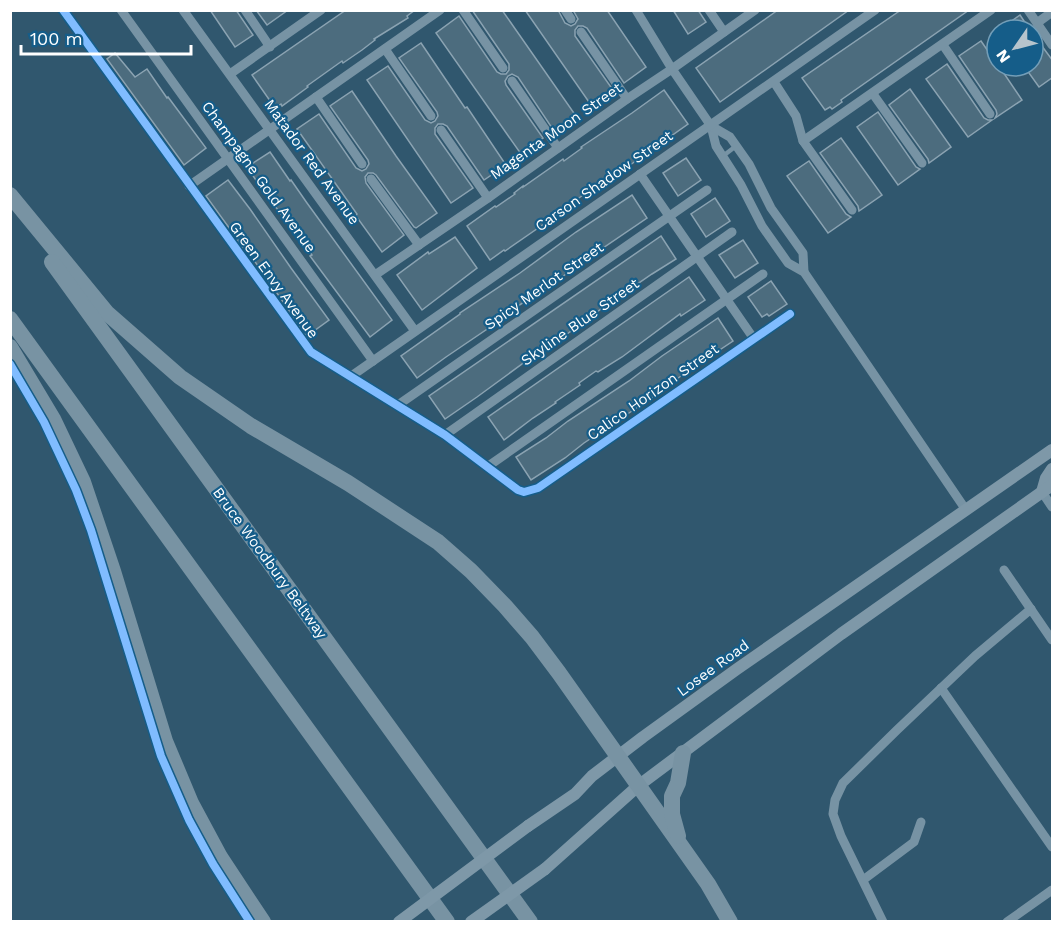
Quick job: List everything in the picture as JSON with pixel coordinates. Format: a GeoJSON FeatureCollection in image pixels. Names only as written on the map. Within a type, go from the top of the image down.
{"type":"FeatureCollection","features":[{"type":"Feature","properties":{"kind":"highway"},"geometry":{"type":"LineString","coordinates":[[10,195],[107,313],[180,377],[251,426],[348,483],[438,542],[506,606],[532,638],[681,846],[708,884],[730,921]]}},
{"type":"Feature","properties":{"kind":"highway","name":"Bruce Woodbury Beltway"},"geometry":{"type":"LineString","coordinates":[[10,205],[530,921]]}},
{"type":"Feature","properties":{"kind":"highway"},"geometry":{"type":"LineString","coordinates":[[10,319],[447,921]]}},
{"type":"Feature","properties":{"kind":"highway"},"geometry":{"type":"LineString","coordinates":[[10,347],[53,419],[83,482],[165,741],[191,803],[220,857],[263,921]]}},
{"type":"Feature","properties":{"kind":"highway"},"geometry":{"type":"LineString","coordinates":[[681,846],[672,814],[672,796],[678,783],[683,753]]}},
{"type":"Feature","properties":{"kind":"main road","name":"Losee Road"},"geometry":{"type":"LineString","coordinates":[[399,921],[575,794],[592,776],[737,669],[1053,450]]}},
{"type":"Feature","properties":{"kind":"main road"},"geometry":{"type":"LineString","coordinates":[[471,921],[545,869],[638,786],[841,634],[1047,488],[1046,478],[1053,469]]}},
{"type":"Feature","properties":{"kind":"street","name":"Green Envy Avenue"},"geometry":{"type":"LineString","coordinates":[[63,10],[311,352],[445,435],[518,490],[524,492],[530,490]]}},
{"type":"Feature","properties":{"kind":"street","name":"Champagne Gold Avenue"},"geometry":{"type":"LineString","coordinates":[[121,10],[373,361]]}},
{"type":"Feature","properties":{"kind":"street","name":"Matador Red Avenue"},"geometry":{"type":"LineString","coordinates":[[183,10],[415,331]]}},
{"type":"Feature","properties":{"kind":"street"},"geometry":{"type":"LineString","coordinates":[[245,10],[270,47]]}},
{"type":"Feature","properties":{"kind":"street"},"geometry":{"type":"LineString","coordinates":[[230,74],[321,10]]}},
{"type":"Feature","properties":{"kind":"street"},"geometry":{"type":"LineString","coordinates":[[189,186],[440,10]]}},
{"type":"Feature","properties":{"kind":"street"},"geometry":{"type":"LineString","coordinates":[[463,10],[503,68]]}},
{"type":"Feature","properties":{"kind":"street"},"geometry":{"type":"LineString","coordinates":[[565,10],[571,19]]}},
{"type":"Feature","properties":{"kind":"street"},"geometry":{"type":"LineString","coordinates":[[636,10],[672,69],[711,126],[716,146],[741,185],[762,226],[788,263],[804,272],[966,510]]}},
{"type":"Feature","properties":{"kind":"street"},"geometry":{"type":"LineString","coordinates":[[709,10],[724,33]]}},
{"type":"Feature","properties":{"kind":"street","name":"Magenta Moon Street"},"geometry":{"type":"LineString","coordinates":[[375,275],[755,10]]}},
{"type":"Feature","properties":{"kind":"street","name":"Carson Shadow Street"},"geometry":{"type":"LineString","coordinates":[[350,377],[875,10]]}},
{"type":"Feature","properties":{"kind":"street"},"geometry":{"type":"LineString","coordinates":[[803,141],[991,10]]}},
{"type":"Feature","properties":{"kind":"street"},"geometry":{"type":"LineString","coordinates":[[581,32],[627,99]]}},
{"type":"Feature","properties":{"kind":"street"},"geometry":{"type":"LineString","coordinates":[[943,45],[990,114]]}},
{"type":"Feature","properties":{"kind":"street"},"geometry":{"type":"LineString","coordinates":[[386,49],[431,117]]}},
{"type":"Feature","properties":{"kind":"street"},"geometry":{"type":"LineString","coordinates":[[512,81],[558,148]]}},
{"type":"Feature","properties":{"kind":"street"},"geometry":{"type":"LineString","coordinates":[[774,82],[796,116],[803,141],[852,210]]}},
{"type":"Feature","properties":{"kind":"street"},"geometry":{"type":"LineString","coordinates":[[873,94],[922,163]]}},
{"type":"Feature","properties":{"kind":"street"},"geometry":{"type":"LineString","coordinates":[[316,98],[362,164]]}},
{"type":"Feature","properties":{"kind":"street"},"geometry":{"type":"LineString","coordinates":[[711,126],[730,137],[755,175],[771,208],[803,253],[804,272]]}},
{"type":"Feature","properties":{"kind":"street"},"geometry":{"type":"LineString","coordinates":[[441,130],[488,198]]}},
{"type":"Feature","properties":{"kind":"street"},"geometry":{"type":"LineString","coordinates":[[640,174],[754,339]]}},
{"type":"Feature","properties":{"kind":"street"},"geometry":{"type":"LineString","coordinates":[[371,179],[419,245]]}},
{"type":"Feature","properties":{"kind":"street","name":"Spicy Merlot Street"},"geometry":{"type":"LineString","coordinates":[[398,405],[707,190]]}},
{"type":"Feature","properties":{"kind":"street","name":"Skyline Blue Street"},"geometry":{"type":"LineString","coordinates":[[445,435],[732,232]]}},
{"type":"Feature","properties":{"kind":"street"},"geometry":{"type":"LineString","coordinates":[[487,467],[763,274]]}},
{"type":"Feature","properties":{"kind":"street","name":"Calico Horizon Street"},"geometry":{"type":"LineString","coordinates":[[530,490],[538,488],[790,314]]}},
{"type":"Feature","properties":{"kind":"street"},"geometry":{"type":"LineString","coordinates":[[1047,488],[1053,507]]}},
{"type":"Feature","properties":{"kind":"street"},"geometry":{"type":"LineString","coordinates":[[1004,570],[1053,640]]}},
{"type":"Feature","properties":{"kind":"street"},"geometry":{"type":"LineString","coordinates":[[883,921],[841,836],[833,814],[835,800],[843,783],[975,656],[1031,609]]}},
{"type":"Feature","properties":{"kind":"street"},"geometry":{"type":"LineString","coordinates":[[941,688],[1053,848]]}},
{"type":"Feature","properties":{"kind":"street"},"geometry":{"type":"LineString","coordinates":[[863,880],[914,843],[921,822]]}},
{"type":"Feature","properties":{"kind":"street"},"geometry":{"type":"LineString","coordinates":[[1007,921],[1053,890]]}},
{"type":"Feature","properties":{"kind":"lane"},"geometry":{"type":"LineString","coordinates":[[723,156],[736,146]]}},
{"type":"Feature","properties":{"kind":"building"},"geometry":{"type":"Polygon","coordinates":[[[210,10],[236,10],[253,35],[235,47],[210,10]]]}},
{"type":"Feature","properties":{"kind":"building"},"geometry":{"type":"Polygon","coordinates":[[[256,10],[288,10],[267,25],[256,10]]]}},
{"type":"Feature","properties":{"kind":"building"},"geometry":{"type":"Polygon","coordinates":[[[346,10],[415,10],[407,16],[408,18],[374,39],[343,63],[342,61],[282,106],[281,104],[275,108],[252,75],[346,10]]]}},
{"type":"Feature","properties":{"kind":"building"},"geometry":{"type":"Polygon","coordinates":[[[472,10],[502,10],[576,116],[554,131],[518,77],[512,74],[508,76],[505,81],[506,85],[543,138],[521,154],[436,33],[459,16],[497,72],[506,74],[509,64],[472,10]]]}},
{"type":"Feature","properties":{"kind":"building"},"geometry":{"type":"Polygon","coordinates":[[[525,10],[558,10],[565,23],[571,26],[578,19],[573,10],[607,10],[646,67],[624,83],[587,28],[578,26],[575,36],[613,90],[591,105],[525,10]]]}},
{"type":"Feature","properties":{"kind":"building"},"geometry":{"type":"Polygon","coordinates":[[[673,10],[698,10],[706,22],[688,34],[673,10]]]}},
{"type":"Feature","properties":{"kind":"building"},"geometry":{"type":"Polygon","coordinates":[[[778,10],[849,10],[720,102],[696,68],[778,10]]]}},
{"type":"Feature","properties":{"kind":"building"},"geometry":{"type":"Polygon","coordinates":[[[901,10],[969,10],[841,100],[842,102],[832,109],[830,107],[825,110],[802,78],[901,10]]]}},
{"type":"Feature","properties":{"kind":"building"},"geometry":{"type":"Polygon","coordinates":[[[981,41],[985,47],[985,78],[1007,78],[1022,100],[995,118],[996,110],[959,56],[981,41]]]}},
{"type":"Feature","properties":{"kind":"building"},"geometry":{"type":"Polygon","coordinates":[[[421,43],[506,165],[484,180],[447,126],[438,124],[435,134],[473,188],[451,203],[367,80],[388,66],[425,120],[431,123],[435,121],[438,116],[437,112],[399,58],[421,43]]]}},
{"type":"Feature","properties":{"kind":"building"},"geometry":{"type":"Polygon","coordinates":[[[1045,50],[1053,61],[1053,77],[1039,87],[1033,78],[1045,78],[1045,50]]]}},
{"type":"Feature","properties":{"kind":"building"},"geometry":{"type":"Polygon","coordinates":[[[115,53],[135,77],[147,69],[206,148],[184,165],[107,59],[115,53]]]}},
{"type":"Feature","properties":{"kind":"building"},"geometry":{"type":"Polygon","coordinates":[[[947,64],[984,118],[992,120],[968,137],[926,79],[947,64]]]}},
{"type":"Feature","properties":{"kind":"building"},"geometry":{"type":"Polygon","coordinates":[[[910,89],[951,147],[929,163],[889,105],[910,89]]]}},
{"type":"Feature","properties":{"kind":"building"},"geometry":{"type":"Polygon","coordinates":[[[664,90],[688,124],[490,260],[467,226],[664,90]]]}},
{"type":"Feature","properties":{"kind":"building"},"geometry":{"type":"Polygon","coordinates":[[[352,91],[437,213],[416,228],[414,227],[376,175],[368,173],[365,177],[366,183],[404,235],[382,252],[297,129],[319,114],[356,168],[362,171],[366,169],[369,164],[368,160],[330,106],[352,91]]]}},
{"type":"Feature","properties":{"kind":"building"},"geometry":{"type":"Polygon","coordinates":[[[878,112],[916,167],[920,169],[898,185],[857,127],[878,112]]]}},
{"type":"Feature","properties":{"kind":"building"},"geometry":{"type":"Polygon","coordinates":[[[841,138],[882,195],[859,211],[858,206],[820,153],[841,138]]]}},
{"type":"Feature","properties":{"kind":"building"},"geometry":{"type":"Polygon","coordinates":[[[270,152],[392,320],[370,337],[247,167],[270,152]]]}},
{"type":"Feature","properties":{"kind":"building"},"geometry":{"type":"Polygon","coordinates":[[[686,158],[701,180],[678,196],[663,173],[686,158]]]}},
{"type":"Feature","properties":{"kind":"building"},"geometry":{"type":"Polygon","coordinates":[[[809,161],[846,214],[851,217],[828,233],[787,176],[809,161]]]}},
{"type":"Feature","properties":{"kind":"building"},"geometry":{"type":"Polygon","coordinates":[[[228,180],[329,320],[307,336],[206,196],[228,180]]]}},
{"type":"Feature","properties":{"kind":"building"},"geometry":{"type":"Polygon","coordinates":[[[632,195],[647,218],[498,319],[499,321],[417,378],[401,356],[632,195]]]}},
{"type":"Feature","properties":{"kind":"building"},"geometry":{"type":"Polygon","coordinates":[[[715,198],[730,221],[706,237],[691,214],[715,198]]]}},
{"type":"Feature","properties":{"kind":"building"},"geometry":{"type":"Polygon","coordinates":[[[661,236],[676,259],[445,419],[429,396],[661,236]]]}},
{"type":"Feature","properties":{"kind":"building"},"geometry":{"type":"Polygon","coordinates":[[[455,237],[477,268],[422,310],[397,275],[428,252],[429,254],[455,237]]]}},
{"type":"Feature","properties":{"kind":"building"},"geometry":{"type":"Polygon","coordinates":[[[743,240],[758,263],[735,278],[719,255],[743,240]]]}},
{"type":"Feature","properties":{"kind":"building"},"geometry":{"type":"Polygon","coordinates":[[[689,277],[705,300],[681,316],[680,314],[622,357],[598,372],[596,371],[504,440],[488,417],[689,277]]]}},
{"type":"Feature","properties":{"kind":"building"},"geometry":{"type":"Polygon","coordinates":[[[771,281],[787,304],[769,316],[767,314],[762,317],[748,297],[771,281]]]}},
{"type":"Feature","properties":{"kind":"building"},"geometry":{"type":"Polygon","coordinates":[[[718,318],[733,341],[531,480],[516,457],[718,318]]]}},
{"type":"Feature","properties":{"kind":"cycle path"},"geometry":{"type":"LineString","coordinates":[[63,10],[311,352],[445,435],[518,490],[524,492],[538,488],[790,314]]}},
{"type":"Feature","properties":{"kind":"cycle path"},"geometry":{"type":"LineString","coordinates":[[10,364],[44,422],[76,490],[91,530],[161,756],[189,820],[213,864],[250,922]]}}]}
